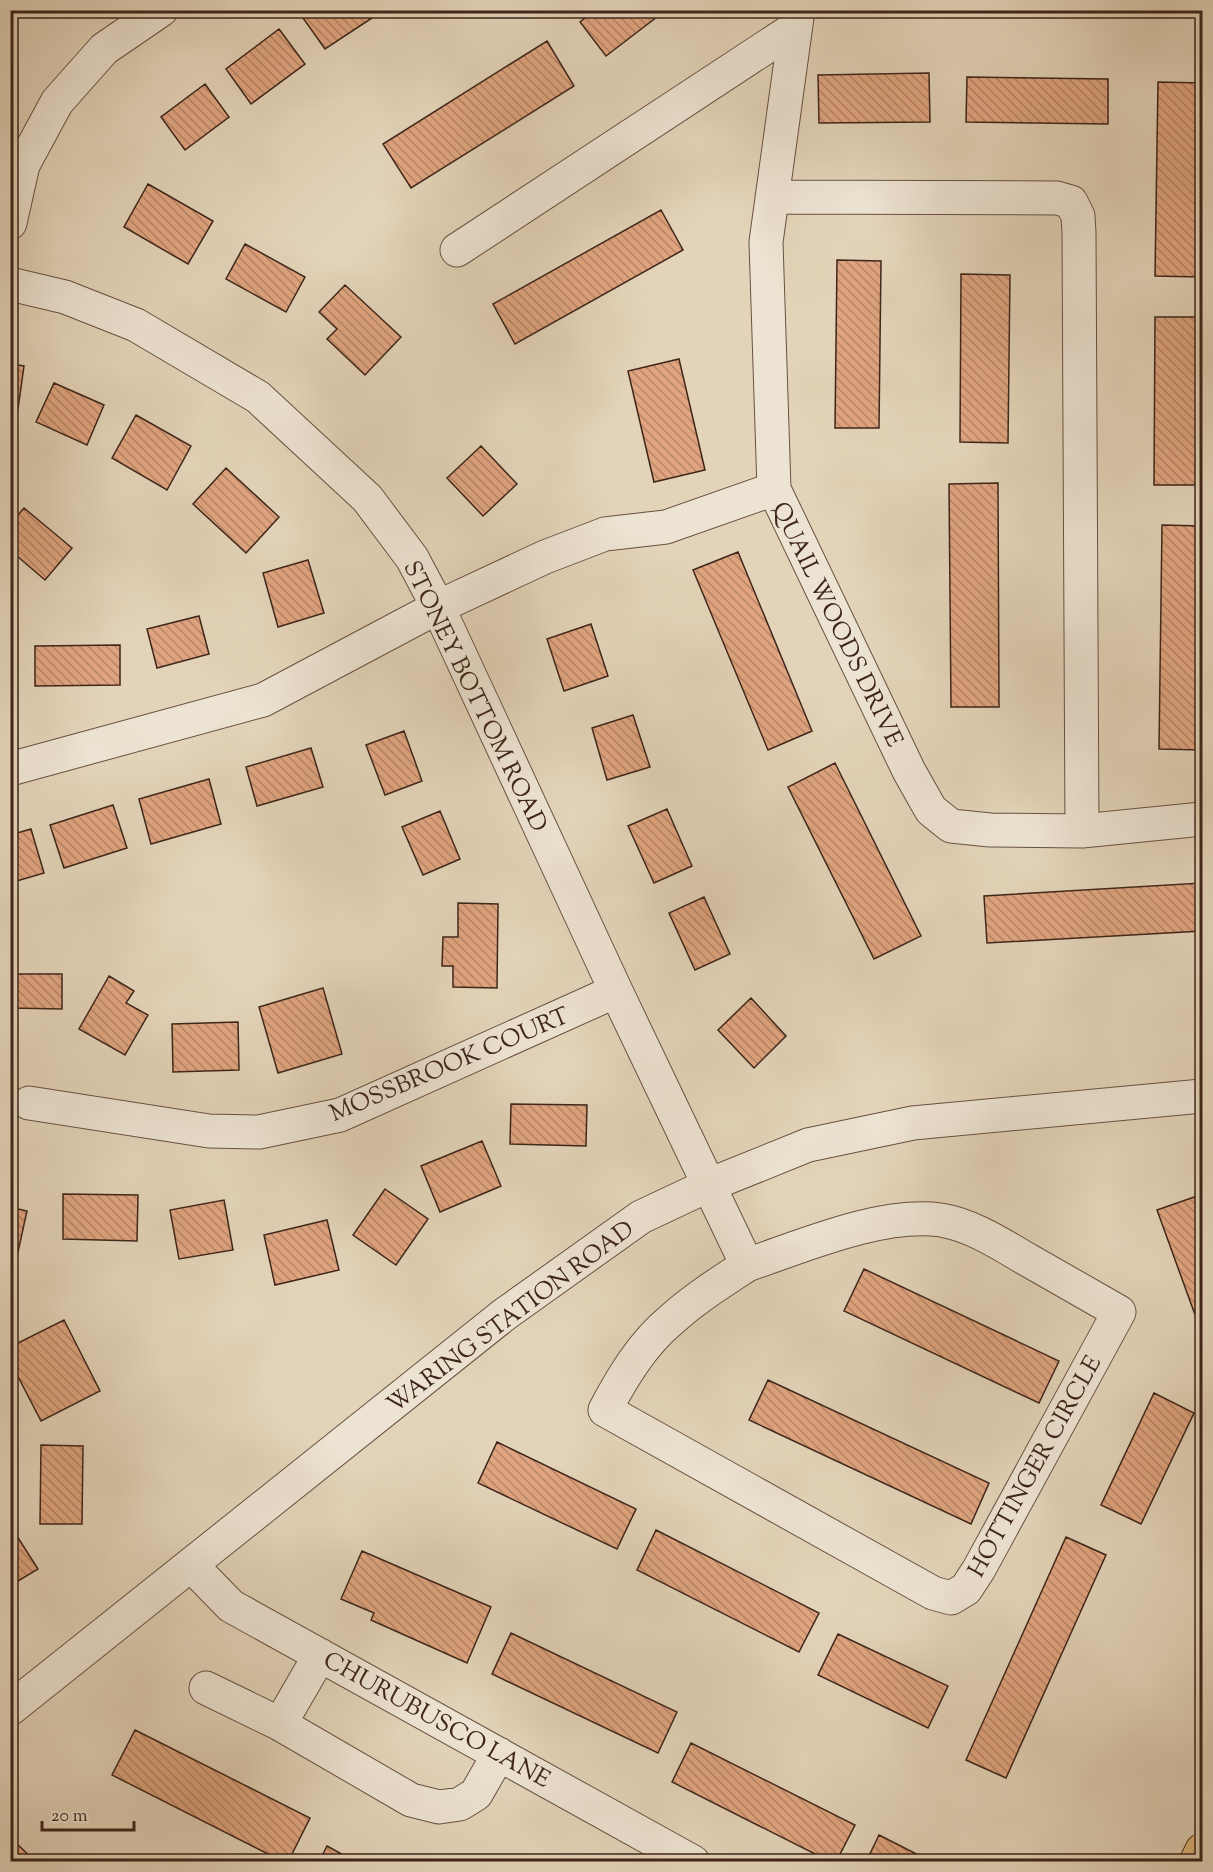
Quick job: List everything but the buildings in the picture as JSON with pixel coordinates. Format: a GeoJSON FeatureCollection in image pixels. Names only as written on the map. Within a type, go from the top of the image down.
{"type":"FeatureCollection","features":[{"type":"Feature","properties":{"kind":"main road"},"geometry":{"type":"LineString","coordinates":[[1196,1862],[1203,1850]]}},
{"type":"Feature","properties":{"kind":"street"},"geometry":{"type":"LineString","coordinates":[[10,223],[23,165],[57,102],[104,49],[161,10]]}},
{"type":"Feature","properties":{"kind":"street"},"geometry":{"type":"LineString","coordinates":[[458,250],[797,20]]}},
{"type":"Feature","properties":{"kind":"street","name":"QUAIL WOODS DRIVE"},"geometry":{"type":"LineString","coordinates":[[797,20],[766,242],[774,489],[909,771],[931,810],[951,826],[990,830],[1082,831],[1203,819]]}},
{"type":"Feature","properties":{"kind":"street"},"geometry":{"type":"LineString","coordinates":[[772,197],[1057,198],[1071,202],[1078,216],[1082,831]]}},
{"type":"Feature","properties":{"kind":"street","name":"STONEY BOTTOM ROAD"},"geometry":{"type":"LineString","coordinates":[[10,284],[65,297],[136,326],[258,397],[367,498],[412,558],[438,607],[616,991],[709,1185]]}},
{"type":"Feature","properties":{"kind":"street"},"geometry":{"type":"LineString","coordinates":[[10,769],[262,700],[438,607],[545,557],[605,534],[666,527],[774,489]]}},
{"type":"Feature","properties":{"kind":"street","name":"MOSSBROOK COURT"},"geometry":{"type":"LineString","coordinates":[[29,1103],[209,1131],[259,1132],[340,1116],[616,991]]}},
{"type":"Feature","properties":{"kind":"street","name":"WARING STATION ROAD"},"geometry":{"type":"LineString","coordinates":[[10,1709],[505,1314],[641,1217],[709,1185],[808,1145],[913,1123],[1203,1096]]}},
{"type":"Feature","properties":{"kind":"street"},"geometry":{"type":"LineString","coordinates":[[709,1185],[747,1265]]}},
{"type":"Feature","properties":{"kind":"street","name":"HOTTINGER CIRCLE"},"geometry":{"type":"LineString","coordinates":[[909,1220],[942,1220],[982,1233],[1119,1312],[966,1589],[951,1598],[933,1593],[604,1410],[640,1352],[669,1321],[747,1265],[830,1236],[867,1226],[909,1220]]}},
{"type":"Feature","properties":{"kind":"street","name":"CHURUBUSCO LANE"},"geometry":{"type":"LineString","coordinates":[[191,1564],[231,1606],[693,1862]]}},
{"type":"Feature","properties":{"kind":"street"},"geometry":{"type":"LineString","coordinates":[[280,1724],[320,1655]]}},
{"type":"Feature","properties":{"kind":"street"},"geometry":{"type":"LineString","coordinates":[[206,1688],[280,1724],[411,1800],[439,1807],[460,1804],[477,1794],[499,1754]]}}]}
